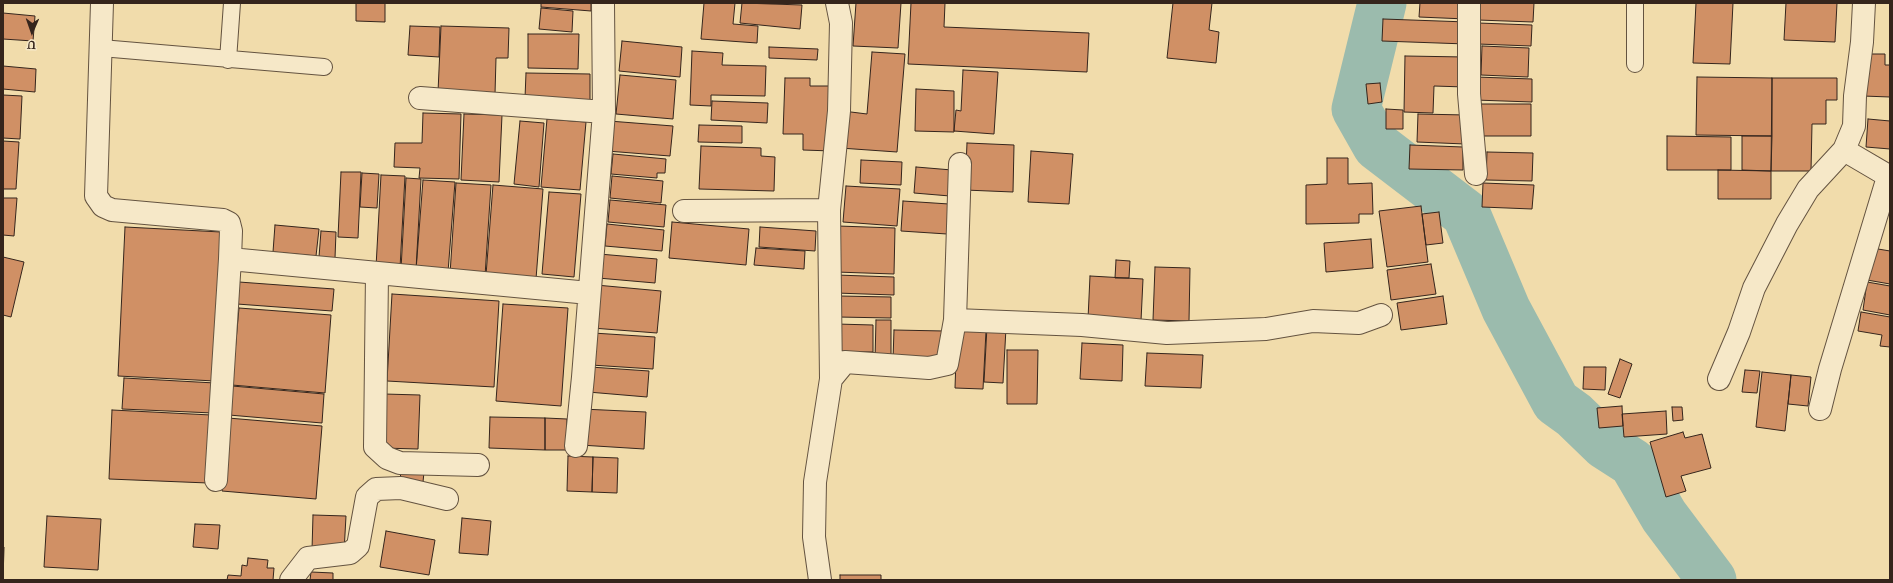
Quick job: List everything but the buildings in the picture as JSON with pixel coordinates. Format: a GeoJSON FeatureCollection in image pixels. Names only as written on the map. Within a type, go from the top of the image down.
{"type":"FeatureCollection","features":[{"type":"Feature","properties":{"kind":"street"},"geometry":{"type":"LineString","coordinates":[[102,3],[96,196],[103,206],[112,210],[223,220],[228,223],[231,231],[216,480]]}},
{"type":"Feature","properties":{"kind":"street"},"geometry":{"type":"LineString","coordinates":[[576,446],[604,112],[603,3]]}},
{"type":"Feature","properties":{"kind":"street"},"geometry":{"type":"LineString","coordinates":[[820,580],[814,537],[815,482],[831,379],[829,210],[839,104],[841,23],[837,3]]}},
{"type":"Feature","properties":{"kind":"street"},"geometry":{"type":"LineString","coordinates":[[1469,3],[1469,94],[1476,174]]}},
{"type":"Feature","properties":{"kind":"street"},"geometry":{"type":"LineString","coordinates":[[1719,379],[1739,332],[1754,288],[1787,224],[1808,189],[1844,150],[1854,126],[1855,96],[1862,42],[1864,3]]}},
{"type":"Feature","properties":{"kind":"street"},"geometry":{"type":"LineString","coordinates":[[420,98],[604,112]]}},
{"type":"Feature","properties":{"kind":"street"},"geometry":{"type":"LineString","coordinates":[[1820,410],[1830,368],[1889,177],[1844,150]]}},
{"type":"Feature","properties":{"kind":"street"},"geometry":{"type":"LineString","coordinates":[[831,379],[845,362],[930,368],[947,364],[955,320],[960,164]]}},
{"type":"Feature","properties":{"kind":"street"},"geometry":{"type":"LineString","coordinates":[[684,211],[829,210]]}},
{"type":"Feature","properties":{"kind":"street"},"geometry":{"type":"LineString","coordinates":[[230,259],[590,293]]}},
{"type":"Feature","properties":{"kind":"street"},"geometry":{"type":"LineString","coordinates":[[377,273],[375,446],[387,458],[400,463],[478,465]]}},
{"type":"Feature","properties":{"kind":"street"},"geometry":{"type":"LineString","coordinates":[[955,320],[1082,325],[1167,333],[1266,329],[1312,321],[1359,323],[1381,315]]}},
{"type":"Feature","properties":{"kind":"street"},"geometry":{"type":"LineString","coordinates":[[291,580],[308,558],[350,553],[358,546],[367,497],[376,489],[400,488],[447,499]]}},
{"type":"Feature","properties":{"kind":"lane"},"geometry":{"type":"LineString","coordinates":[[228,60],[232,3]]}},
{"type":"Feature","properties":{"kind":"lane"},"geometry":{"type":"LineString","coordinates":[[1634,3],[1635,64]]}},
{"type":"Feature","properties":{"kind":"lane"},"geometry":{"type":"LineString","coordinates":[[101,48],[324,67]]}},
{"type":"Feature","properties":{"kind":"waterway"},"geometry":{"type":"LineString","coordinates":[[1382,3],[1356,109],[1377,146],[1466,214],[1506,309],[1556,402],[1574,415],[1605,445],[1633,463],[1664,516],[1712,580]]}}]}
